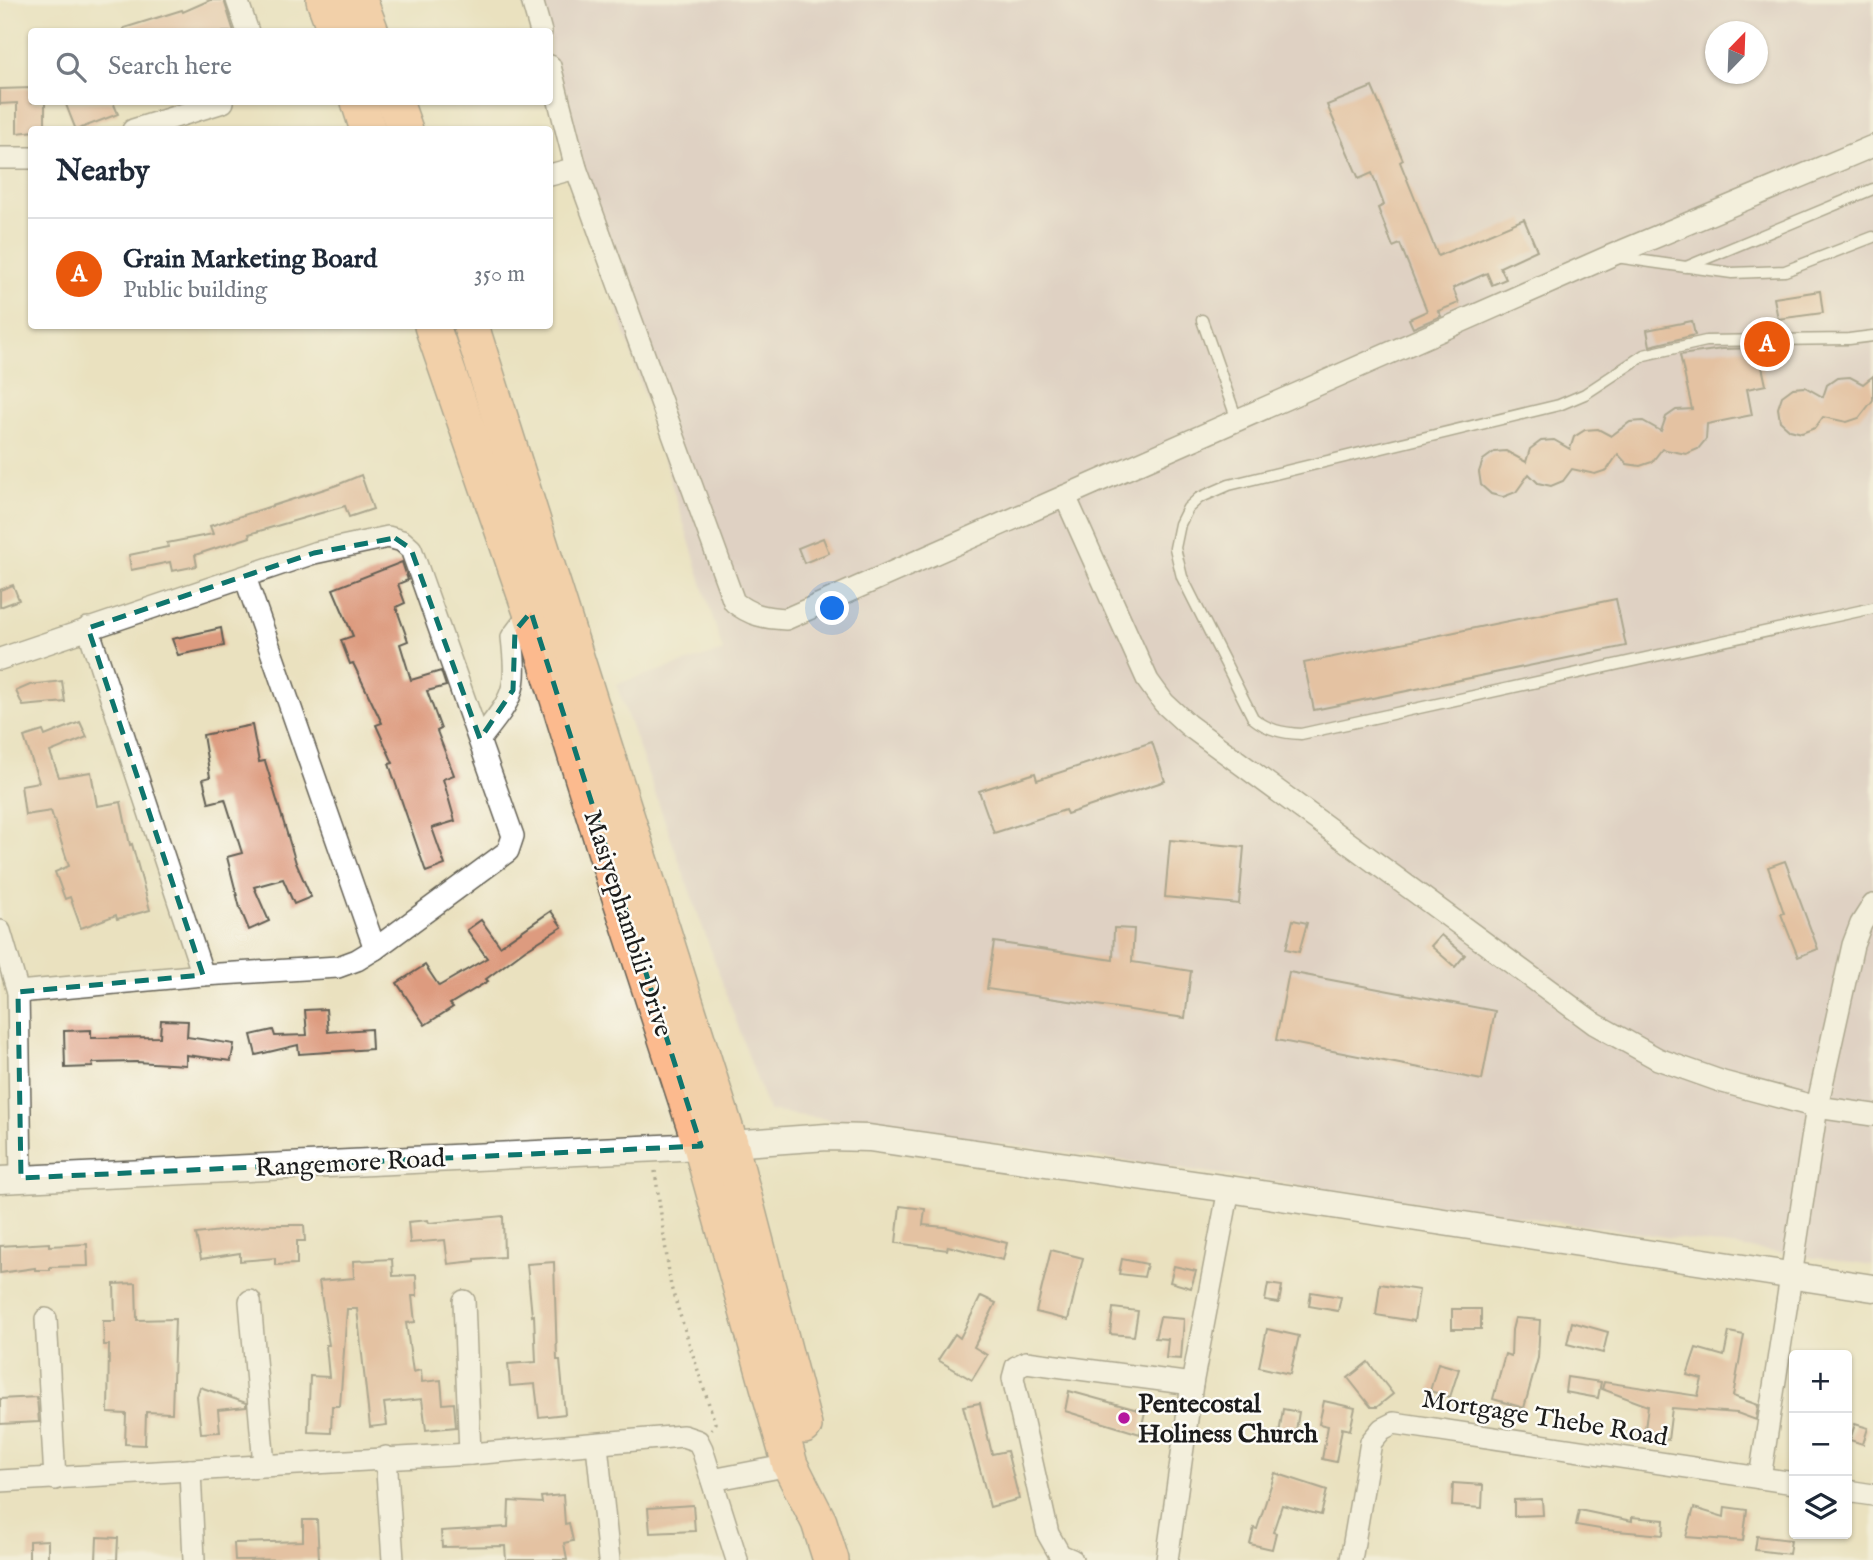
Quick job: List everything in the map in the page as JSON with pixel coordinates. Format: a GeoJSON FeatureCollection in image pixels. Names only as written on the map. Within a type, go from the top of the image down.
{"type":"FeatureCollection","features":[{"type":"Feature","properties":{"kind":"main road"},"geometry":{"type":"LineString","coordinates":[[324,0],[334,28]]}},
{"type":"Feature","properties":{"kind":"main road"},"geometry":{"type":"LineString","coordinates":[[359,0],[369,28]]}},
{"type":"Feature","properties":{"kind":"main road"},"geometry":{"type":"LineString","coordinates":[[360,105],[367,126]]}},
{"type":"Feature","properties":{"kind":"main road"},"geometry":{"type":"LineString","coordinates":[[397,105],[404,126]]}},
{"type":"Feature","properties":{"kind":"main road","name":"Masiyephambili Drive"},"geometry":{"type":"LineString","coordinates":[[433,329],[531,612],[615,882],[715,1144],[790,1465],[819,1522],[831,1560]]}},
{"type":"Feature","properties":{"kind":"main road","name":"Masiyephambili Drive"},"geometry":{"type":"LineString","coordinates":[[472,329],[715,1144],[810,1447],[819,1522]]}},
{"type":"Feature","properties":{"kind":"street"},"geometry":{"type":"LineString","coordinates":[[237,0],[247,28]]}},
{"type":"Feature","properties":{"kind":"street"},"geometry":{"type":"LineString","coordinates":[[533,0],[540,28]]}},
{"type":"Feature","properties":{"kind":"street"},"geometry":{"type":"LineString","coordinates":[[553,78],[576,168],[734,602],[745,611],[763,618],[786,619],[1610,256],[1873,146]]}},
{"type":"Feature","properties":{"kind":"street"},"geometry":{"type":"LineString","coordinates":[[146,126],[213,105]]}},
{"type":"Feature","properties":{"kind":"street"},"geometry":{"type":"LineString","coordinates":[[0,158],[28,158]]}},
{"type":"Feature","properties":{"kind":"street"},"geometry":{"type":"LineString","coordinates":[[553,174],[576,168]]}},
{"type":"Feature","properties":{"kind":"street"},"geometry":{"type":"LineString","coordinates":[[1065,496],[1148,681],[1164,703],[1188,725],[1595,1024],[1658,1059],[1723,1082],[1817,1107],[1873,1115]]}},
{"type":"Feature","properties":{"kind":"street"},"geometry":{"type":"LineString","coordinates":[[0,659],[314,553],[377,537],[388,537],[407,544],[411,549],[513,831],[510,847],[375,949],[338,967],[203,975],[18,992]]}},
{"type":"Feature","properties":{"kind":"street"},"geometry":{"type":"LineString","coordinates":[[245,577],[375,949]]}},
{"type":"Feature","properties":{"kind":"street"},"geometry":{"type":"LineString","coordinates":[[480,739],[505,706],[513,690],[516,670],[512,637],[531,612]]}},
{"type":"Feature","properties":{"kind":"street"},"geometry":{"type":"LineString","coordinates":[[88,628],[203,975]]}},
{"type":"Feature","properties":{"kind":"street"},"geometry":{"type":"LineString","coordinates":[[1760,1478],[1817,1107],[1853,945],[1861,924],[1873,905]]}},
{"type":"Feature","properties":{"kind":"street"},"geometry":{"type":"LineString","coordinates":[[0,931],[18,992],[10,1179]]}},
{"type":"Feature","properties":{"kind":"street","name":"Rangemore Road"},"geometry":{"type":"LineString","coordinates":[[10,1179],[652,1148],[827,1136],[869,1138],[1229,1189],[1873,1289]]}},
{"type":"Feature","properties":{"kind":"street"},"geometry":{"type":"LineString","coordinates":[[1167,1560],[1192,1384],[1229,1189]]}},
{"type":"Feature","properties":{"kind":"street"},"geometry":{"type":"LineString","coordinates":[[250,1301],[264,1465]]}},
{"type":"Feature","properties":{"kind":"street"},"geometry":{"type":"LineString","coordinates":[[464,1301],[470,1454]]}},
{"type":"Feature","properties":{"kind":"street"},"geometry":{"type":"LineString","coordinates":[[46,1319],[55,1479]]}},
{"type":"Feature","properties":{"kind":"street"},"geometry":{"type":"LineString","coordinates":[[1072,1560],[1060,1555],[1048,1534],[1013,1378],[1016,1367],[1026,1362],[1192,1384]]}},
{"type":"Feature","properties":{"kind":"street","name":"Mortgage Thebe Road"},"geometry":{"type":"LineString","coordinates":[[1351,1560],[1371,1442],[1382,1429],[1394,1423],[1789,1482]]}},
{"type":"Feature","properties":{"kind":"street"},"geometry":{"type":"LineString","coordinates":[[0,1481],[470,1454],[683,1436],[698,1441],[737,1560]]}},
{"type":"Feature","properties":{"kind":"street"},"geometry":{"type":"LineString","coordinates":[[597,1445],[609,1560]]}},
{"type":"Feature","properties":{"kind":"street"},"geometry":{"type":"LineString","coordinates":[[386,1457],[393,1560]]}},
{"type":"Feature","properties":{"kind":"street"},"geometry":{"type":"LineString","coordinates":[[712,1480],[790,1465]]}},
{"type":"Feature","properties":{"kind":"street"},"geometry":{"type":"LineString","coordinates":[[190,1470],[194,1560]]}},
{"type":"Feature","properties":{"kind":"street"},"geometry":{"type":"LineString","coordinates":[[1852,1492],[1873,1495]]}},
{"type":"Feature","properties":{"kind":"lane"},"geometry":{"type":"LineString","coordinates":[[1686,267],[1873,189]]}},
{"type":"Feature","properties":{"kind":"lane"},"geometry":{"type":"LineString","coordinates":[[1610,256],[1732,273],[1785,271],[1873,237]]}},
{"type":"Feature","properties":{"kind":"lane"},"geometry":{"type":"LineString","coordinates":[[1202,320],[1237,420]]}},
{"type":"Feature","properties":{"kind":"lane"},"geometry":{"type":"LineString","coordinates":[[1873,336],[1849,339],[1714,340],[1644,355],[1585,394],[1559,405],[1230,485],[1199,498],[1188,508],[1180,523],[1175,548],[1182,577],[1253,718],[1263,726],[1281,733],[1301,734],[1873,608]]}},
{"type":"Feature","properties":{"kind":"path"},"geometry":{"type":"LineString","coordinates":[[652,1148],[671,1287],[715,1423],[710,1432],[698,1441]]}},
{"type":"Feature","properties":{"kind":"highlighted area"},"geometry":{"type":"Polygon","coordinates":[[[395,538],[411,549],[480,739],[513,690],[515,631],[531,612],[701,1146],[21,1178],[18,992],[203,975],[88,628],[314,553],[395,538]]]}},
{"type":"Feature","properties":{"kind":"shaded area"},"geometry":{"type":"Polygon","coordinates":[[[522,0],[1873,0],[1873,1266],[768,1111],[616,684],[723,651],[553,99],[553,28],[531,28],[522,0]]]}},
{"type":"Feature","properties":{"kind":"building"},"geometry":{"type":"Polygon","coordinates":[[[210,0],[224,0],[233,28],[124,28],[182,10],[183,12],[210,0]]]}},
{"type":"Feature","properties":{"kind":"building"},"geometry":{"type":"Polygon","coordinates":[[[1372,87],[1403,160],[1400,162],[1438,256],[1524,219],[1537,250],[1500,267],[1506,279],[1492,285],[1487,273],[1453,288],[1459,303],[1438,311],[1441,316],[1413,328],[1409,319],[1427,311],[1400,244],[1393,247],[1378,208],[1384,205],[1372,173],[1359,179],[1327,105],[1372,87]]]}},
{"type":"Feature","properties":{"kind":"building"},"geometry":{"type":"Polygon","coordinates":[[[28,88],[28,105],[45,105],[45,126],[28,126],[28,132],[17,133],[17,103],[0,104],[0,89],[28,88]]]}},
{"type":"Feature","properties":{"kind":"building"},"geometry":{"type":"Polygon","coordinates":[[[66,105],[114,105],[118,114],[86,126],[74,126],[66,105]]]}},
{"type":"Feature","properties":{"kind":"building"},"geometry":{"type":"Polygon","coordinates":[[[1820,291],[1823,313],[1778,319],[1774,298],[1820,291]]]}},
{"type":"Feature","properties":{"kind":"building"},"geometry":{"type":"Polygon","coordinates":[[[1692,321],[1695,335],[1650,346],[1647,330],[1692,321]]]}},
{"type":"Feature","properties":{"kind":"building"},"geometry":{"type":"Polygon","coordinates":[[[1758,348],[1766,385],[1747,389],[1752,415],[1707,424],[1706,439],[1698,449],[1686,454],[1662,449],[1652,462],[1640,466],[1627,464],[1618,454],[1607,470],[1595,474],[1572,469],[1563,481],[1551,486],[1538,483],[1529,474],[1516,492],[1503,497],[1491,494],[1481,485],[1479,472],[1483,460],[1494,452],[1506,451],[1526,462],[1530,449],[1541,441],[1554,440],[1570,449],[1574,437],[1585,430],[1598,429],[1611,436],[1630,422],[1643,421],[1661,431],[1666,417],[1676,410],[1692,409],[1680,355],[1722,349],[1758,348]]]}},
{"type":"Feature","properties":{"kind":"building"},"geometry":{"type":"Polygon","coordinates":[[[1873,376],[1873,400],[1859,418],[1847,422],[1823,417],[1815,428],[1802,433],[1790,430],[1780,421],[1778,408],[1782,396],[1793,388],[1805,387],[1823,397],[1827,385],[1837,378],[1850,377],[1863,384],[1873,376]]]}},
{"type":"Feature","properties":{"kind":"building"},"geometry":{"type":"Polygon","coordinates":[[[361,475],[373,509],[349,517],[345,506],[249,534],[250,537],[195,555],[197,566],[172,571],[170,562],[131,570],[129,555],[168,547],[167,543],[213,534],[210,526],[361,475]]]}},
{"type":"Feature","properties":{"kind":"building"},"geometry":{"type":"Polygon","coordinates":[[[823,538],[829,553],[804,563],[798,548],[823,538]]]}},
{"type":"Feature","properties":{"kind":"building"},"geometry":{"type":"Polygon","coordinates":[[[402,562],[408,580],[398,584],[405,603],[396,607],[408,641],[400,644],[411,680],[441,671],[446,686],[427,691],[441,729],[437,731],[454,775],[443,779],[455,821],[432,828],[445,865],[426,872],[389,764],[393,763],[376,725],[382,723],[353,663],[350,664],[341,640],[353,636],[333,589],[402,562]]]}},
{"type":"Feature","properties":{"kind":"building"},"geometry":{"type":"Polygon","coordinates":[[[13,585],[19,600],[0,607],[0,590],[13,585]]]}},
{"type":"Feature","properties":{"kind":"building"},"geometry":{"type":"Polygon","coordinates":[[[1616,599],[1626,646],[1314,710],[1304,663],[1616,599]]]}},
{"type":"Feature","properties":{"kind":"building"},"geometry":{"type":"Polygon","coordinates":[[[221,628],[224,646],[178,655],[172,639],[221,628]]]}},
{"type":"Feature","properties":{"kind":"building"},"geometry":{"type":"Polygon","coordinates":[[[62,681],[65,702],[23,706],[16,691],[30,685],[62,681]]]}},
{"type":"Feature","properties":{"kind":"building"},"geometry":{"type":"Polygon","coordinates":[[[80,722],[87,737],[50,752],[59,777],[91,772],[97,806],[121,802],[130,845],[132,844],[150,910],[117,919],[116,915],[81,928],[70,897],[65,899],[55,872],[69,866],[51,811],[25,815],[21,785],[39,782],[24,737],[43,731],[45,736],[80,722]]]}},
{"type":"Feature","properties":{"kind":"building"},"geometry":{"type":"Polygon","coordinates":[[[252,725],[259,762],[265,761],[296,863],[311,897],[294,904],[283,879],[254,887],[269,921],[249,930],[240,908],[227,857],[242,853],[225,799],[209,803],[203,779],[210,777],[203,735],[252,725]]]}},
{"type":"Feature","properties":{"kind":"building"},"geometry":{"type":"Polygon","coordinates":[[[1152,742],[1165,781],[1067,814],[1065,810],[994,833],[979,791],[1035,773],[1037,780],[1152,742]]]}},
{"type":"Feature","properties":{"kind":"building"},"geometry":{"type":"Polygon","coordinates":[[[1170,840],[1244,847],[1239,904],[1165,897],[1170,840]]]}},
{"type":"Feature","properties":{"kind":"building"},"geometry":{"type":"Polygon","coordinates":[[[1785,861],[1818,949],[1798,957],[1781,914],[1784,913],[1768,867],[1785,861]]]}},
{"type":"Feature","properties":{"kind":"building"},"geometry":{"type":"Polygon","coordinates":[[[551,911],[562,927],[525,950],[486,979],[488,981],[450,1004],[453,1007],[425,1025],[397,983],[425,965],[439,986],[487,958],[467,930],[481,920],[500,946],[551,911]]]}},
{"type":"Feature","properties":{"kind":"building"},"geometry":{"type":"Polygon","coordinates":[[[1293,920],[1307,923],[1299,952],[1286,949],[1293,920]]]}},
{"type":"Feature","properties":{"kind":"building"},"geometry":{"type":"Polygon","coordinates":[[[1114,928],[1134,929],[1132,962],[1191,971],[1185,1018],[987,989],[994,942],[1113,960],[1114,928]]]}},
{"type":"Feature","properties":{"kind":"building"},"geometry":{"type":"Polygon","coordinates":[[[1441,935],[1465,955],[1455,967],[1431,946],[1441,935]]]}},
{"type":"Feature","properties":{"kind":"building"},"geometry":{"type":"Polygon","coordinates":[[[1289,972],[1495,1011],[1482,1080],[1276,1040],[1289,972]]]}},
{"type":"Feature","properties":{"kind":"building"},"geometry":{"type":"Polygon","coordinates":[[[326,1009],[328,1032],[371,1029],[372,1049],[299,1054],[298,1045],[256,1055],[251,1035],[273,1030],[275,1036],[307,1035],[305,1010],[326,1009]]]}},
{"type":"Feature","properties":{"kind":"building"},"geometry":{"type":"Polygon","coordinates":[[[161,1020],[188,1021],[187,1037],[234,1044],[231,1061],[186,1055],[186,1065],[92,1063],[93,1067],[65,1068],[64,1031],[91,1030],[91,1038],[160,1037],[161,1020]]]}},
{"type":"Feature","properties":{"kind":"building"},"geometry":{"type":"Polygon","coordinates":[[[900,1206],[925,1209],[923,1225],[945,1227],[1007,1243],[1003,1260],[948,1246],[947,1250],[896,1243],[900,1206]]]}},
{"type":"Feature","properties":{"kind":"building"},"geometry":{"type":"Polygon","coordinates":[[[503,1216],[504,1257],[448,1264],[445,1240],[410,1243],[408,1222],[428,1220],[429,1223],[503,1216]]]}},
{"type":"Feature","properties":{"kind":"building"},"geometry":{"type":"Polygon","coordinates":[[[268,1225],[304,1225],[305,1241],[297,1241],[297,1264],[275,1265],[275,1258],[240,1261],[240,1253],[201,1259],[196,1234],[268,1225]]]}},
{"type":"Feature","properties":{"kind":"building"},"geometry":{"type":"Polygon","coordinates":[[[49,1243],[49,1246],[87,1244],[88,1266],[50,1267],[50,1270],[35,1268],[0,1273],[0,1246],[49,1243]]]}},
{"type":"Feature","properties":{"kind":"building"},"geometry":{"type":"Polygon","coordinates":[[[1051,1250],[1083,1258],[1068,1320],[1036,1312],[1051,1250]]]}},
{"type":"Feature","properties":{"kind":"building"},"geometry":{"type":"Polygon","coordinates":[[[392,1259],[393,1276],[416,1275],[417,1296],[412,1296],[415,1322],[406,1323],[413,1372],[421,1370],[422,1382],[441,1380],[443,1404],[454,1403],[456,1427],[426,1430],[422,1399],[384,1403],[387,1425],[370,1427],[357,1309],[347,1309],[340,1406],[332,1406],[331,1433],[308,1432],[310,1376],[329,1377],[326,1345],[329,1345],[319,1281],[354,1278],[353,1261],[392,1259]]]}},
{"type":"Feature","properties":{"kind":"building"},"geometry":{"type":"Polygon","coordinates":[[[1122,1259],[1147,1264],[1144,1277],[1119,1274],[1122,1259]]]}},
{"type":"Feature","properties":{"kind":"building"},"geometry":{"type":"Polygon","coordinates":[[[554,1262],[557,1360],[560,1360],[565,1414],[539,1417],[535,1384],[510,1386],[508,1364],[536,1362],[534,1315],[532,1316],[527,1264],[554,1262]]]}},
{"type":"Feature","properties":{"kind":"building"},"geometry":{"type":"Polygon","coordinates":[[[1174,1266],[1196,1271],[1191,1288],[1170,1282],[1174,1266]]]}},
{"type":"Feature","properties":{"kind":"building"},"geometry":{"type":"Polygon","coordinates":[[[136,1283],[137,1320],[175,1319],[172,1413],[146,1412],[145,1445],[125,1444],[126,1414],[108,1413],[109,1345],[104,1345],[103,1321],[115,1321],[114,1284],[136,1283]]]}},
{"type":"Feature","properties":{"kind":"building"},"geometry":{"type":"Polygon","coordinates":[[[1268,1284],[1282,1286],[1279,1303],[1265,1301],[1268,1284]]]}},
{"type":"Feature","properties":{"kind":"building"},"geometry":{"type":"Polygon","coordinates":[[[1380,1284],[1419,1290],[1414,1321],[1376,1315],[1380,1284]]]}},
{"type":"Feature","properties":{"kind":"building"},"geometry":{"type":"Polygon","coordinates":[[[1311,1292],[1341,1297],[1338,1311],[1309,1306],[1311,1292]]]}},
{"type":"Feature","properties":{"kind":"building"},"geometry":{"type":"Polygon","coordinates":[[[981,1296],[996,1303],[974,1347],[987,1355],[972,1380],[938,1360],[955,1334],[960,1338],[981,1296]]]}},
{"type":"Feature","properties":{"kind":"building"},"geometry":{"type":"Polygon","coordinates":[[[1113,1308],[1138,1311],[1134,1336],[1110,1334],[1113,1308]]]}},
{"type":"Feature","properties":{"kind":"building"},"geometry":{"type":"Polygon","coordinates":[[[1452,1309],[1481,1309],[1481,1329],[1452,1329],[1452,1309]]]}},
{"type":"Feature","properties":{"kind":"building"},"geometry":{"type":"Polygon","coordinates":[[[1160,1317],[1184,1319],[1181,1359],[1166,1358],[1168,1339],[1155,1338],[1160,1317]]]}},
{"type":"Feature","properties":{"kind":"building"},"geometry":{"type":"Polygon","coordinates":[[[1515,1318],[1540,1320],[1538,1358],[1524,1408],[1493,1399],[1505,1354],[1511,1356],[1515,1318]]]}},
{"type":"Feature","properties":{"kind":"building"},"geometry":{"type":"Polygon","coordinates":[[[1572,1322],[1608,1332],[1603,1353],[1567,1344],[1572,1322]]]}},
{"type":"Feature","properties":{"kind":"building"},"geometry":{"type":"Polygon","coordinates":[[[1267,1329],[1299,1336],[1290,1374],[1259,1367],[1267,1329]]]}},
{"type":"Feature","properties":{"kind":"building"},"geometry":{"type":"Polygon","coordinates":[[[1729,1332],[1744,1335],[1733,1396],[1758,1405],[1756,1420],[1737,1413],[1672,1408],[1668,1440],[1644,1437],[1648,1406],[1602,1389],[1604,1382],[1698,1396],[1702,1379],[1687,1375],[1696,1348],[1724,1356],[1729,1332]]]}},
{"type":"Feature","properties":{"kind":"building"},"geometry":{"type":"Polygon","coordinates":[[[1368,1362],[1393,1394],[1377,1407],[1371,1407],[1348,1378],[1368,1362]]]}},
{"type":"Feature","properties":{"kind":"building"},"geometry":{"type":"Polygon","coordinates":[[[1438,1363],[1459,1369],[1450,1397],[1430,1391],[1438,1363]]]}},
{"type":"Feature","properties":{"kind":"building"},"geometry":{"type":"Polygon","coordinates":[[[1567,1377],[1601,1382],[1598,1398],[1565,1392],[1567,1377]]]}},
{"type":"Feature","properties":{"kind":"building"},"geometry":{"type":"Polygon","coordinates":[[[200,1387],[246,1403],[246,1407],[218,1410],[220,1432],[201,1433],[197,1396],[200,1387]]]}},
{"type":"Feature","properties":{"kind":"building"},"geometry":{"type":"Polygon","coordinates":[[[1069,1391],[1145,1412],[1140,1434],[1065,1411],[1069,1391]]]}},
{"type":"Feature","properties":{"kind":"building"},"geometry":{"type":"Polygon","coordinates":[[[37,1397],[39,1422],[0,1424],[0,1399],[37,1397]]]}},
{"type":"Feature","properties":{"kind":"building"},"geometry":{"type":"Polygon","coordinates":[[[1324,1401],[1355,1408],[1350,1430],[1342,1428],[1336,1462],[1322,1459],[1328,1426],[1319,1424],[1324,1401]]]}},
{"type":"Feature","properties":{"kind":"building"},"geometry":{"type":"Polygon","coordinates":[[[980,1403],[992,1454],[1007,1451],[1019,1499],[990,1507],[963,1406],[980,1403]]]}},
{"type":"Feature","properties":{"kind":"building"},"geometry":{"type":"Polygon","coordinates":[[[1283,1409],[1299,1412],[1294,1443],[1278,1440],[1283,1409]]]}},
{"type":"Feature","properties":{"kind":"building"},"geometry":{"type":"Polygon","coordinates":[[[1855,1424],[1868,1428],[1863,1444],[1852,1441],[1855,1424]]]}},
{"type":"Feature","properties":{"kind":"building"},"geometry":{"type":"Polygon","coordinates":[[[1275,1473],[1327,1490],[1321,1515],[1282,1505],[1273,1532],[1276,1533],[1272,1549],[1250,1544],[1275,1473]]]}},
{"type":"Feature","properties":{"kind":"building"},"geometry":{"type":"Polygon","coordinates":[[[1453,1483],[1483,1485],[1482,1508],[1452,1506],[1453,1483]]]}},
{"type":"Feature","properties":{"kind":"building"},"geometry":{"type":"Polygon","coordinates":[[[563,1495],[565,1524],[569,1523],[573,1541],[564,1543],[567,1560],[506,1560],[505,1546],[442,1547],[441,1531],[508,1527],[509,1501],[542,1503],[541,1497],[563,1495]]]}},
{"type":"Feature","properties":{"kind":"building"},"geometry":{"type":"Polygon","coordinates":[[[1542,1499],[1543,1515],[1514,1516],[1514,1500],[1542,1499]]]}},
{"type":"Feature","properties":{"kind":"building"},"geometry":{"type":"Polygon","coordinates":[[[693,1505],[695,1531],[650,1533],[648,1508],[693,1505]]]}},
{"type":"Feature","properties":{"kind":"building"},"geometry":{"type":"Polygon","coordinates":[[[1725,1507],[1747,1510],[1743,1541],[1686,1537],[1694,1508],[1724,1517],[1725,1507]]]}},
{"type":"Feature","properties":{"kind":"building"},"geometry":{"type":"Polygon","coordinates":[[[1579,1510],[1632,1521],[1632,1517],[1664,1520],[1663,1535],[1576,1525],[1579,1510]]]}},
{"type":"Feature","properties":{"kind":"building"},"geometry":{"type":"Polygon","coordinates":[[[303,1520],[317,1520],[319,1559],[235,1560],[234,1543],[303,1541],[303,1520]]]}},
{"type":"Feature","properties":{"kind":"building"},"geometry":{"type":"Polygon","coordinates":[[[1757,1536],[1791,1540],[1789,1554],[1755,1550],[1757,1536]]]}},
{"type":"Feature","properties":{"kind":"building"},"geometry":{"type":"Polygon","coordinates":[[[97,1537],[118,1538],[117,1560],[96,1560],[97,1537]]]}},
{"type":"Feature","properties":{"kind":"building"},"geometry":{"type":"Polygon","coordinates":[[[48,1540],[48,1560],[29,1560],[29,1541],[48,1540]]]}},
{"type":"Feature","properties":{"kind":"place","name":"Grain Marketing Board"},"geometry":{"type":"Point","coordinates":[1767,344]}},
{"type":"Feature","properties":{"kind":"place","name":"Pentecostal Holiness Church"},"geometry":{"type":"Point","coordinates":[1124,1418]}}]}
